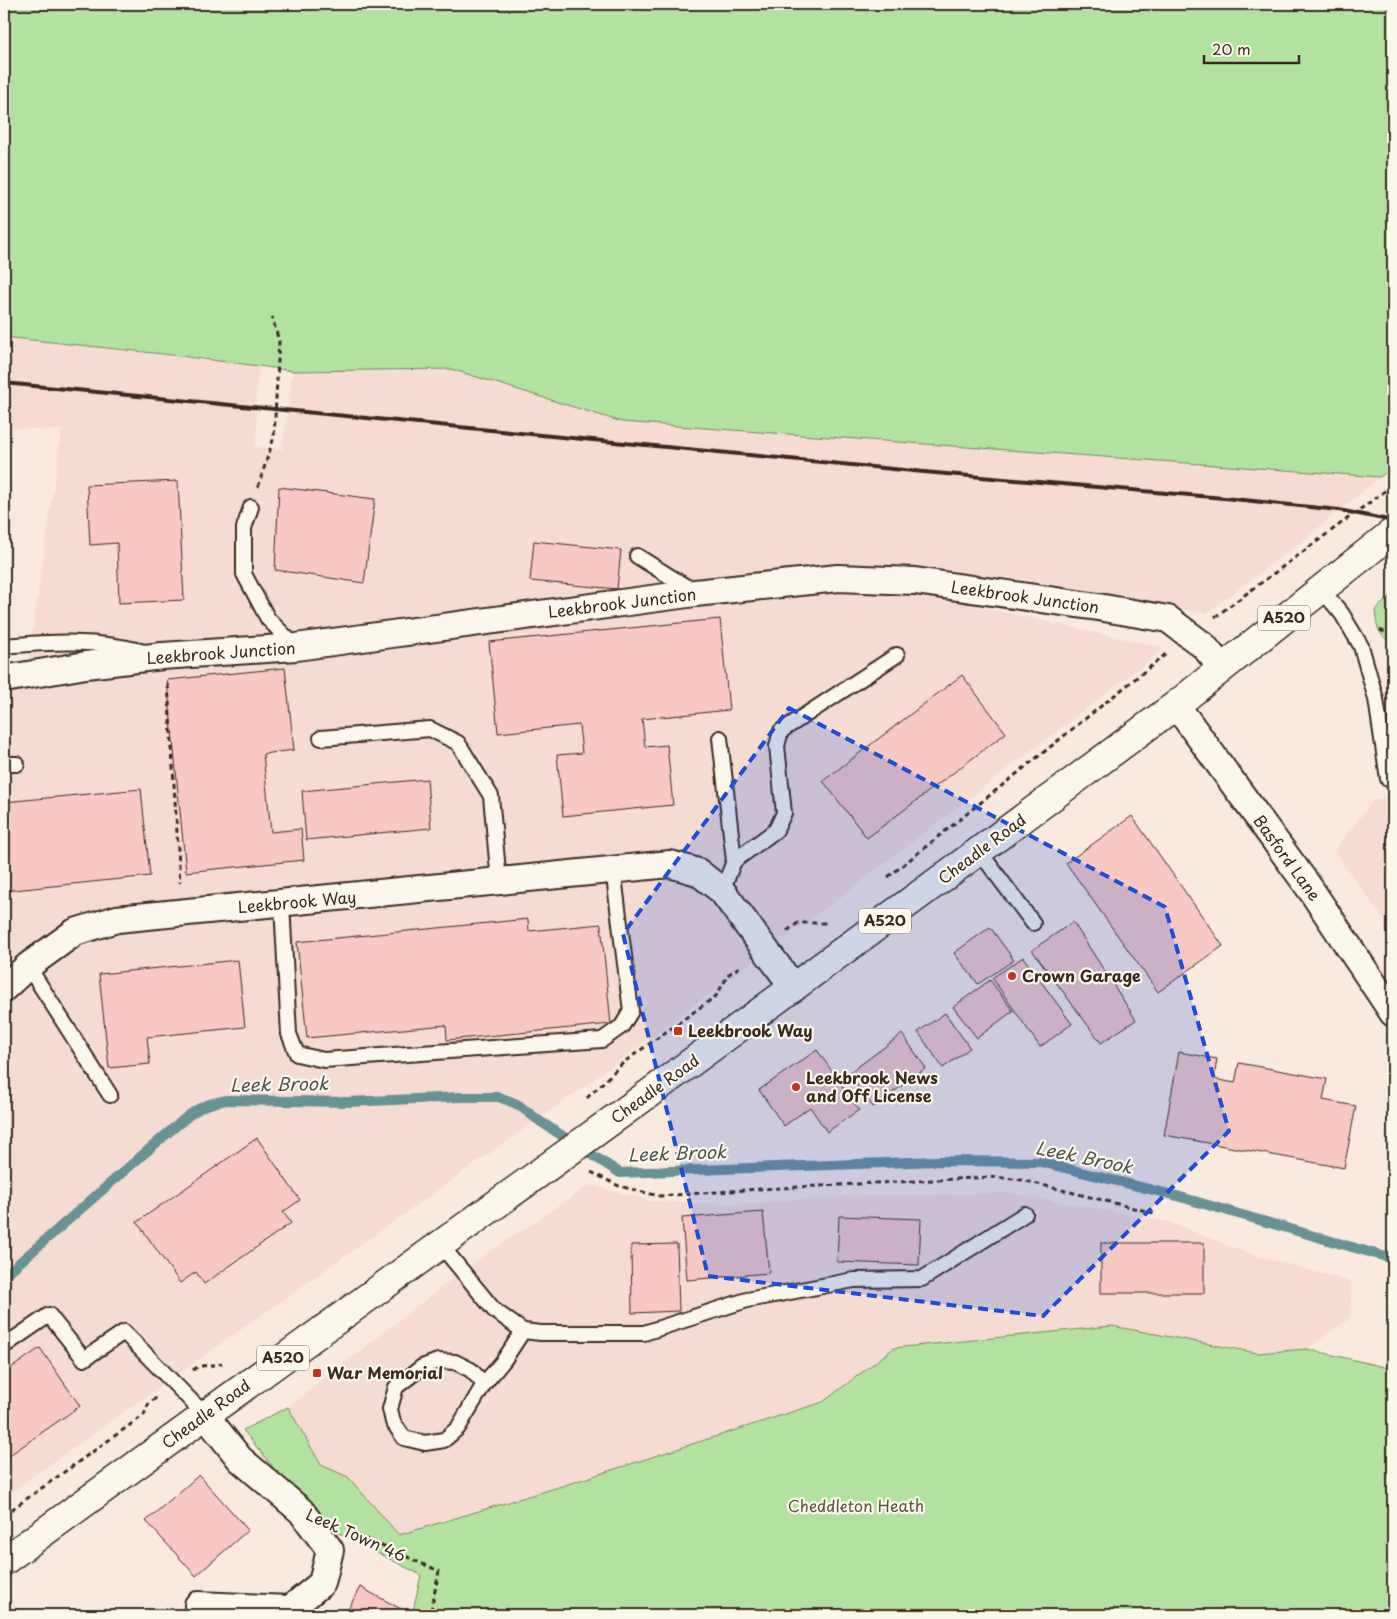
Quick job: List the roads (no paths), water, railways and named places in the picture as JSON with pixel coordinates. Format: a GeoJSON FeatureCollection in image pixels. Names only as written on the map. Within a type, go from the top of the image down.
{"type":"FeatureCollection","features":[{"type":"Feature","properties":{"kind":"highway","name":"Cheadle Road"},"geometry":{"type":"LineString","coordinates":[[4,1561],[979,852],[1176,705],[1393,532]]}},
{"type":"Feature","properties":{"kind":"street","name":"Leekbrook Junction"},"geometry":{"type":"LineString","coordinates":[[4,679],[86,665],[165,656],[296,647],[695,593],[838,578],[915,581],[1168,619],[1204,646],[1222,668]]}},
{"type":"Feature","properties":{"kind":"street","name":"Basford Lane"},"geometry":{"type":"LineString","coordinates":[[1176,705],[1311,890],[1393,1013]]}},
{"type":"Feature","properties":{"kind":"street","name":"Leekbrook Way"},"geometry":{"type":"LineString","coordinates":[[4,988],[28,966],[75,932],[116,919],[670,864],[698,872],[722,891],[794,988]]}},
{"type":"Feature","properties":{"kind":"street","name":"Leek Town 46"},"geometry":{"type":"LineString","coordinates":[[198,1605],[290,1609],[322,1583],[330,1550],[301,1511],[240,1459],[205,1414]]}},
{"type":"Feature","properties":{"kind":"lane"},"geometry":{"type":"LineString","coordinates":[[251,507],[244,528],[244,574],[268,619],[296,647]]}},
{"type":"Feature","properties":{"kind":"lane"},"geometry":{"type":"LineString","coordinates":[[637,556],[695,593]]}},
{"type":"Feature","properties":{"kind":"lane"},"geometry":{"type":"LineString","coordinates":[[1321,589],[1342,614],[1361,646],[1376,699],[1388,779]]}},
{"type":"Feature","properties":{"kind":"lane"},"geometry":{"type":"LineString","coordinates":[[4,646],[47,643],[96,643],[124,646],[165,656]]}},
{"type":"Feature","properties":{"kind":"lane"},"geometry":{"type":"LineString","coordinates":[[734,861],[776,830],[784,813],[777,746],[781,731],[897,655]]}},
{"type":"Feature","properties":{"kind":"lane"},"geometry":{"type":"LineString","coordinates":[[321,738],[430,729],[458,743],[491,796],[499,882]]}},
{"type":"Feature","properties":{"kind":"lane"},"geometry":{"type":"LineString","coordinates":[[720,738],[734,861],[722,891]]}},
{"type":"Feature","properties":{"kind":"lane"},"geometry":{"type":"LineString","coordinates":[[979,852],[1033,923]]}},
{"type":"Feature","properties":{"kind":"lane"},"geometry":{"type":"LineString","coordinates":[[282,904],[289,1034],[297,1054],[324,1060],[602,1040],[622,1026],[631,1011],[612,870]]}},
{"type":"Feature","properties":{"kind":"lane"},"geometry":{"type":"LineString","coordinates":[[28,966],[110,1095]]}},
{"type":"Feature","properties":{"kind":"lane"},"geometry":{"type":"LineString","coordinates":[[440,1244],[494,1310],[523,1331],[541,1333],[644,1333],[747,1300],[854,1280],[922,1279],[1025,1214]]}},
{"type":"Feature","properties":{"kind":"lane"},"geometry":{"type":"LineString","coordinates":[[4,1346],[49,1315],[84,1358],[124,1332],[205,1414]]}},
{"type":"Feature","properties":{"kind":"lane"},"geometry":{"type":"LineString","coordinates":[[484,1384],[471,1370],[455,1362],[438,1361],[422,1367],[396,1387],[390,1409],[393,1422],[404,1438],[425,1443],[444,1440],[458,1428],[484,1384],[504,1360],[523,1331]]}},
{"type":"Feature","properties":{"kind":"waterway","name":"Leek Brook"},"geometry":{"type":"LineString","coordinates":[[4,1276],[184,1119],[209,1104],[227,1100],[346,1102],[462,1097],[499,1097],[517,1104],[541,1122],[620,1173],[938,1161],[1041,1162],[1177,1196],[1393,1259]]}},
{"type":"Feature","properties":{"kind":"railway"},"geometry":{"type":"LineString","coordinates":[[4,383],[924,472],[1224,498],[1339,510],[1393,521]]}},
{"type":"Feature","properties":{"kind":"place","name":"Crown Garage"},"geometry":{"type":"Point","coordinates":[1012,976]}},
{"type":"Feature","properties":{"kind":"place","name":"Leekbrook Way"},"geometry":{"type":"Point","coordinates":[678,1031]}},
{"type":"Feature","properties":{"kind":"place","name":"Leekbrook News and Off License"},"geometry":{"type":"Point","coordinates":[796,1087]}},
{"type":"Feature","properties":{"kind":"place","name":"War Memorial"},"geometry":{"type":"Point","coordinates":[317,1373]}},
{"type":"Feature","properties":{"kind":"park label","name":"Cheddleton Heath"},"geometry":{"type":"Point","coordinates":[856,1506]}}]}
